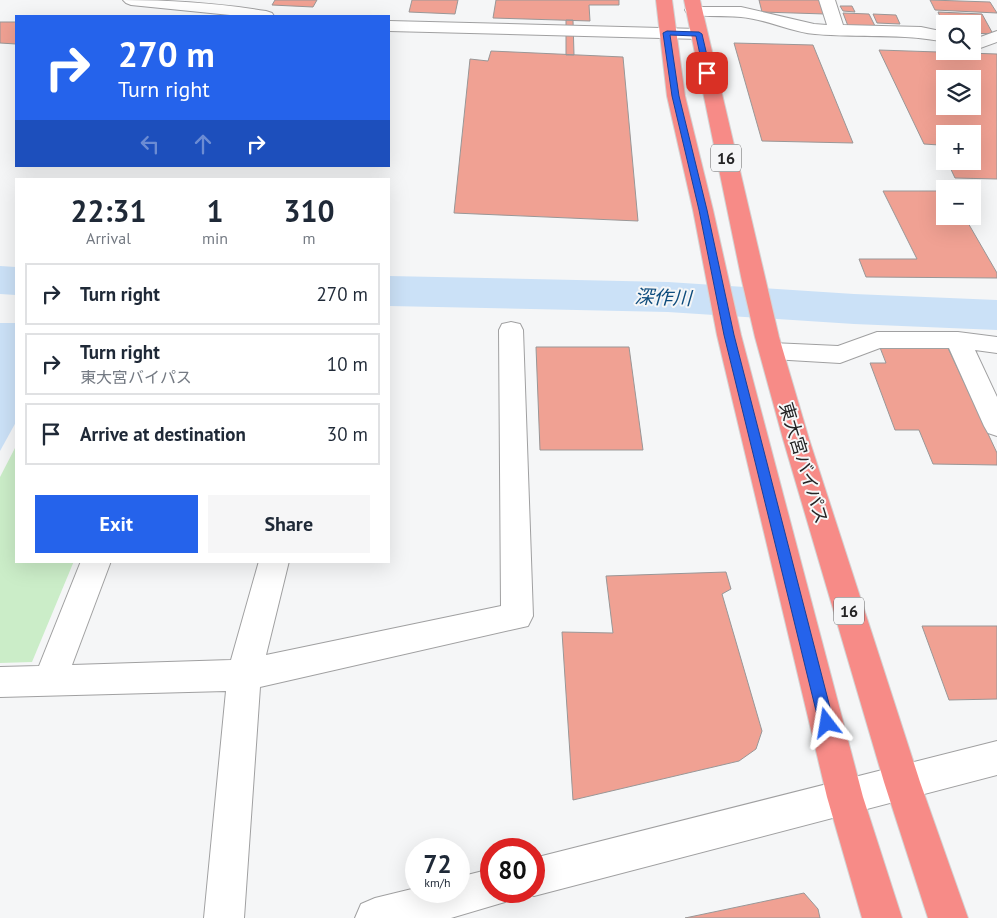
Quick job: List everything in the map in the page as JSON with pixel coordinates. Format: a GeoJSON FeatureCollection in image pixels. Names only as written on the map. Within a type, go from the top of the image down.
{"type":"FeatureCollection","features":[{"type":"Feature","properties":{"kind":"highway","name":"16"},"geometry":{"type":"LineString","coordinates":[[664,0],[676,96],[703,210],[729,335],[845,797],[882,918]]}},
{"type":"Feature","properties":{"kind":"highway","name":"東大宮バイパス"},"geometry":{"type":"LineString","coordinates":[[692,5],[753,281],[769,344],[796,439],[902,782],[948,918]]}},
{"type":"Feature","properties":{"kind":"street"},"geometry":{"type":"LineString","coordinates":[[131,0],[212,7],[260,15]]}},
{"type":"Feature","properties":{"kind":"street"},"geometry":{"type":"LineString","coordinates":[[827,0],[838,30]]}},
{"type":"Feature","properties":{"kind":"street"},"geometry":{"type":"LineString","coordinates":[[692,5],[720,13],[741,12],[814,29],[921,32],[936,35]]}},
{"type":"Feature","properties":{"kind":"street"},"geometry":{"type":"LineString","coordinates":[[390,26],[699,34]]}},
{"type":"Feature","properties":{"kind":"street"},"geometry":{"type":"LineString","coordinates":[[981,42],[997,36]]}},
{"type":"Feature","properties":{"kind":"street"},"geometry":{"type":"LineString","coordinates":[[0,682],[244,675],[517,616],[511,330]]}},
{"type":"Feature","properties":{"kind":"street"},"geometry":{"type":"LineString","coordinates":[[769,344],[840,355],[877,340],[958,340],[997,345]]}},
{"type":"Feature","properties":{"kind":"street"},"geometry":{"type":"LineString","coordinates":[[958,340],[997,426]]}},
{"type":"Feature","properties":{"kind":"street"},"geometry":{"type":"LineString","coordinates":[[50,680],[95,563]]}},
{"type":"Feature","properties":{"kind":"street"},"geometry":{"type":"LineString","coordinates":[[224,918],[244,675],[273,563]]}},
{"type":"Feature","properties":{"kind":"street"},"geometry":{"type":"LineString","coordinates":[[545,874],[997,758]]}},
{"type":"Feature","properties":{"kind":"street"},"geometry":{"type":"LineString","coordinates":[[375,918],[480,891]]}},
{"type":"Feature","properties":{"kind":"green space"},"geometry":{"type":"Polygon","coordinates":[[[15,448],[15,563],[73,563],[32,662],[0,663],[0,477],[15,448]]]}},
{"type":"Feature","properties":{"kind":"water"},"geometry":{"type":"Polygon","coordinates":[[[0,323],[15,323],[15,424],[0,451],[0,323]]]}},
{"type":"Feature","properties":{"kind":"building"},"geometry":{"type":"Polygon","coordinates":[[[275,0],[317,0],[313,7],[272,5],[275,0]]]}},
{"type":"Feature","properties":{"kind":"building"},"geometry":{"type":"Polygon","coordinates":[[[412,0],[458,0],[455,14],[409,12],[412,0]]]}},
{"type":"Feature","properties":{"kind":"building"},"geometry":{"type":"Polygon","coordinates":[[[496,0],[619,0],[619,5],[589,5],[590,21],[493,18],[496,0]]]}},
{"type":"Feature","properties":{"kind":"building"},"geometry":{"type":"Polygon","coordinates":[[[759,0],[821,0],[825,14],[762,12],[759,0]]]}},
{"type":"Feature","properties":{"kind":"building"},"geometry":{"type":"Polygon","coordinates":[[[930,0],[990,2],[997,13],[935,10],[930,0]]]}},
{"type":"Feature","properties":{"kind":"building"},"geometry":{"type":"Polygon","coordinates":[[[840,6],[852,6],[855,12],[843,11],[840,6]]]}},
{"type":"Feature","properties":{"kind":"building"},"geometry":{"type":"Polygon","coordinates":[[[938,12],[982,14],[993,34],[981,33],[981,15],[939,15],[938,12]]]}},
{"type":"Feature","properties":{"kind":"building"},"geometry":{"type":"Polygon","coordinates":[[[843,13],[869,14],[875,26],[848,26],[843,13]]]}},
{"type":"Feature","properties":{"kind":"building"},"geometry":{"type":"Polygon","coordinates":[[[873,14],[896,15],[900,24],[877,23],[873,14]]]}},
{"type":"Feature","properties":{"kind":"building"},"geometry":{"type":"Polygon","coordinates":[[[566,20],[573,20],[574,55],[566,55],[566,20]]]}},
{"type":"Feature","properties":{"kind":"building"},"geometry":{"type":"Polygon","coordinates":[[[0,22],[15,22],[15,44],[0,43],[0,22]]]}},
{"type":"Feature","properties":{"kind":"building"},"geometry":{"type":"Polygon","coordinates":[[[734,43],[813,45],[853,143],[762,141],[734,43]]]}},
{"type":"Feature","properties":{"kind":"building"},"geometry":{"type":"Polygon","coordinates":[[[879,50],[936,52],[936,60],[981,60],[981,53],[997,54],[997,179],[955,178],[951,170],[981,170],[981,125],[936,125],[936,145],[924,144],[879,50]]]}},
{"type":"Feature","properties":{"kind":"building"},"geometry":{"type":"Polygon","coordinates":[[[491,51],[623,57],[638,221],[454,213],[470,59],[488,61],[491,51]]]}},
{"type":"Feature","properties":{"kind":"building"},"geometry":{"type":"Polygon","coordinates":[[[883,191],[936,191],[936,225],[969,225],[997,273],[997,278],[866,277],[859,259],[917,259],[883,191]]]}},
{"type":"Feature","properties":{"kind":"building"},"geometry":{"type":"Polygon","coordinates":[[[879,345],[947,346],[997,453],[997,465],[933,464],[919,430],[895,430],[870,363],[886,363],[879,345]]]}},
{"type":"Feature","properties":{"kind":"building"},"geometry":{"type":"Polygon","coordinates":[[[536,347],[629,347],[643,450],[540,450],[536,347]]]}},
{"type":"Feature","properties":{"kind":"building"},"geometry":{"type":"Polygon","coordinates":[[[726,572],[731,589],[722,594],[762,731],[756,749],[739,761],[573,800],[562,632],[613,633],[606,576],[726,572]]]}},
{"type":"Feature","properties":{"kind":"building"},"geometry":{"type":"Polygon","coordinates":[[[922,626],[997,626],[997,699],[949,700],[922,626]]]}},
{"type":"Feature","properties":{"kind":"building"},"geometry":{"type":"Polygon","coordinates":[[[804,893],[818,909],[820,918],[685,918],[804,893]]]}},
{"type":"Feature","properties":{"kind":"waterway","name":"深作川"},"geometry":{"type":"LineString","coordinates":[[0,280],[15,281]]}},
{"type":"Feature","properties":{"kind":"waterway","name":"深作川"},"geometry":{"type":"LineString","coordinates":[[390,291],[668,297],[854,309],[997,315]]}},
{"type":"Feature","properties":{"kind":"route"},"geometry":{"type":"LineString","coordinates":[[707,73],[699,34],[667,33],[676,96],[703,210],[729,335],[827,723]]}}]}
